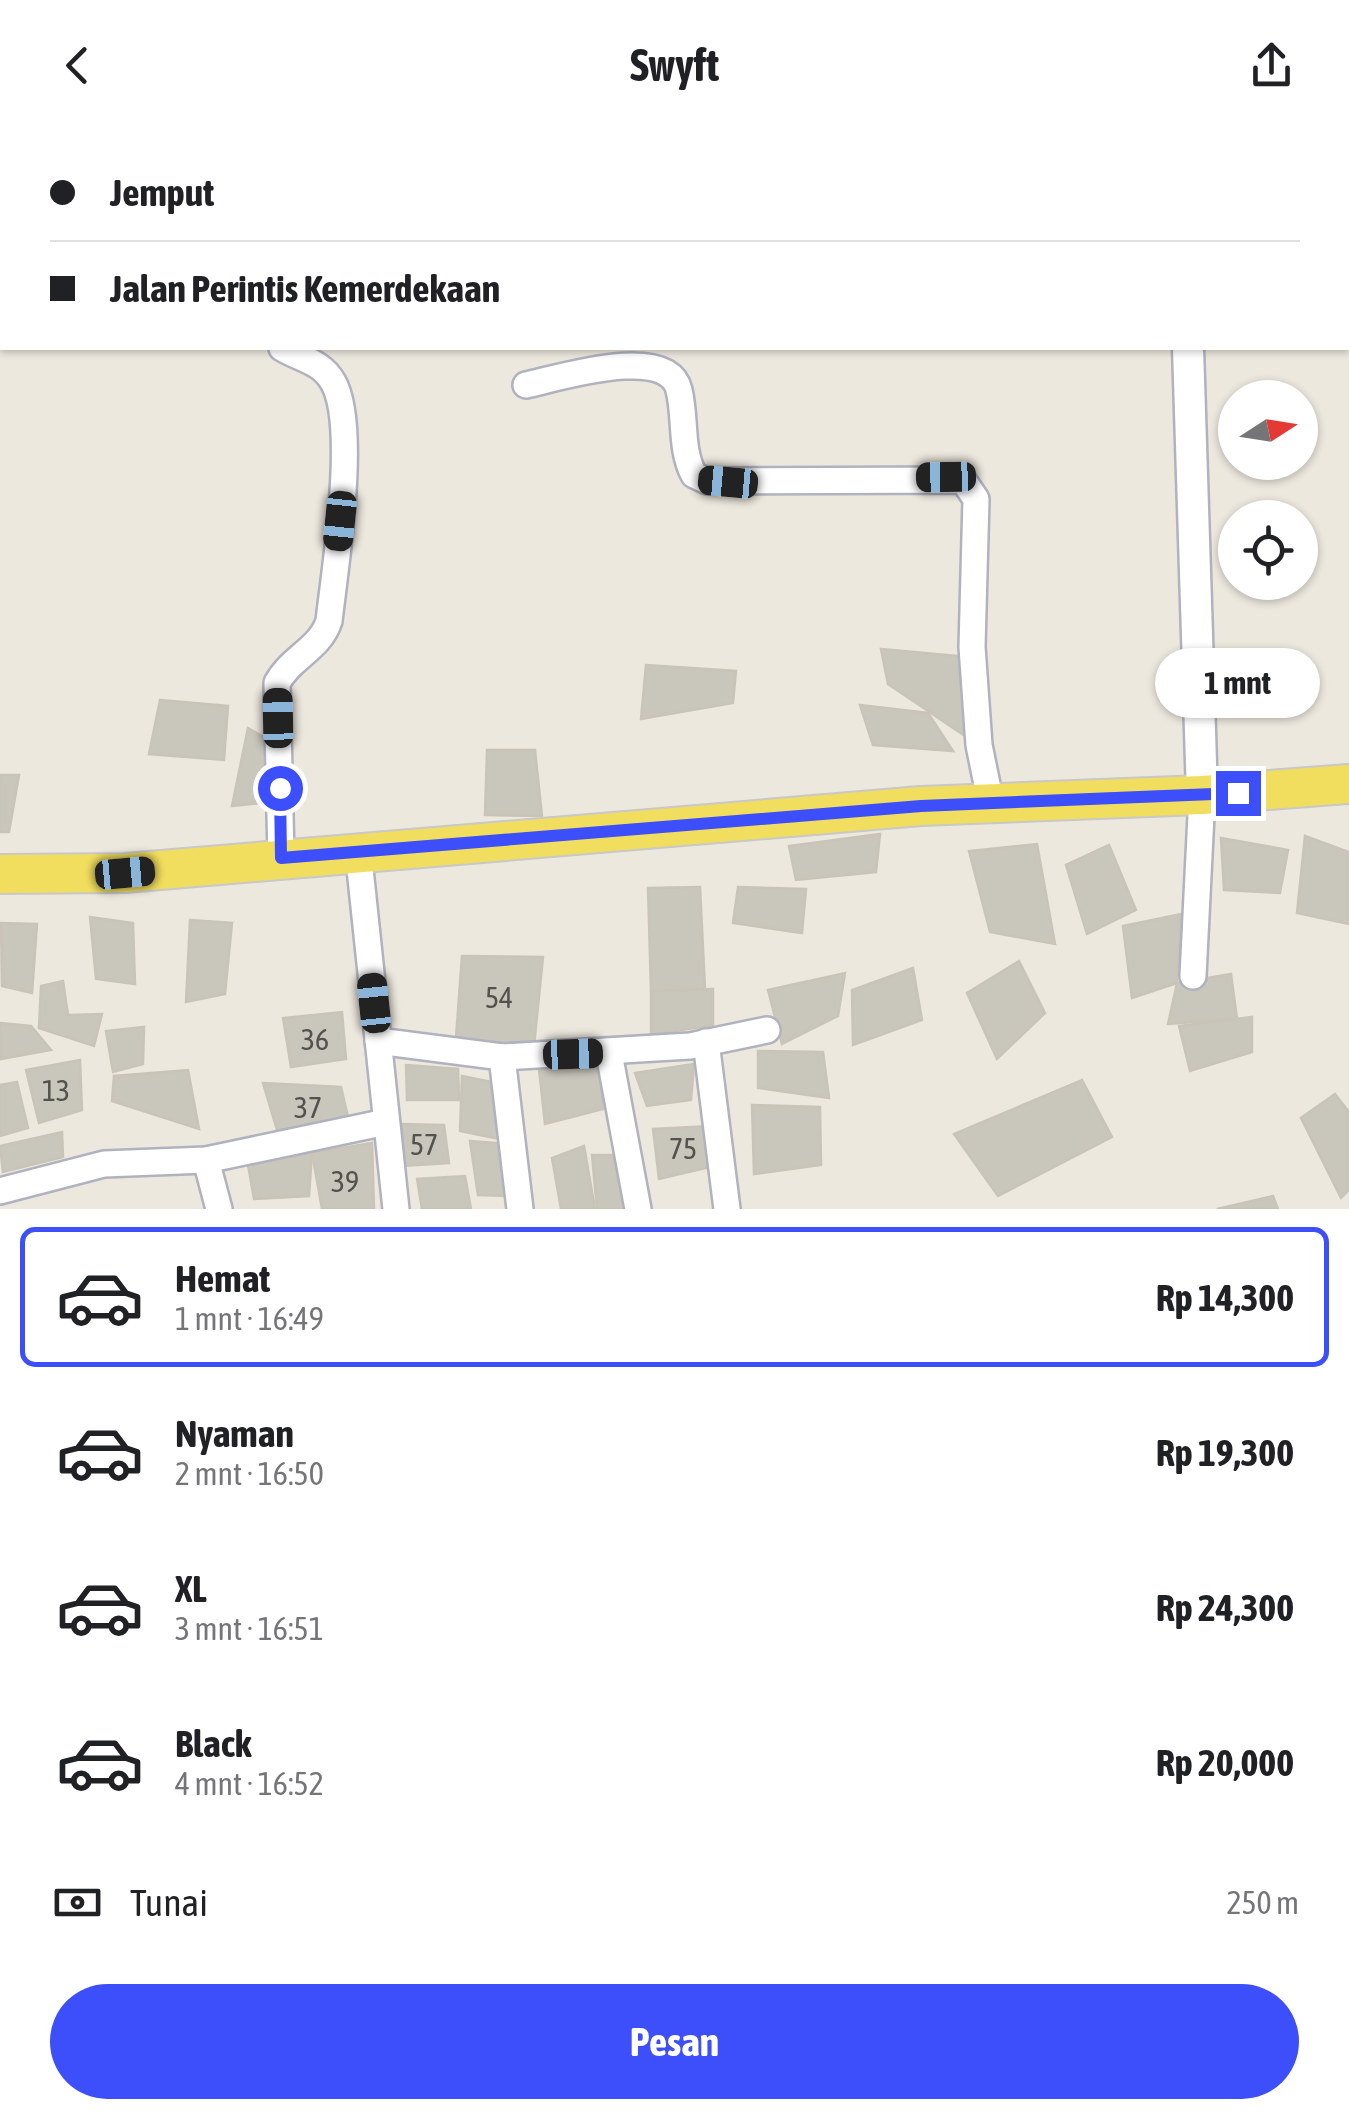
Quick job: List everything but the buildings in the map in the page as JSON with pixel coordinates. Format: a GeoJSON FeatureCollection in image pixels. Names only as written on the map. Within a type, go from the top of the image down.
{"type":"FeatureCollection","features":[{"type":"Feature","properties":{"kind":"main road"},"geometry":{"type":"LineString","coordinates":[[0,874],[125,873],[358,850],[991,804],[1349,784]]}},
{"type":"Feature","properties":{"kind":"street"},"geometry":{"type":"LineString","coordinates":[[281,858],[277,682],[284,670],[324,636],[329,621],[343,420],[335,384],[325,371],[286,350]]}},
{"type":"Feature","properties":{"kind":"street"},"geometry":{"type":"LineString","coordinates":[[1188,350],[1202,795],[1193,976]]}},
{"type":"Feature","properties":{"kind":"street"},"geometry":{"type":"LineString","coordinates":[[526,385],[606,368],[651,365],[668,372],[679,390],[687,462],[694,476],[707,480],[963,480],[976,500],[972,647],[978,745],[991,804]]}},
{"type":"Feature","properties":{"kind":"street"},"geometry":{"type":"LineString","coordinates":[[358,850],[396,1209]]}},
{"type":"Feature","properties":{"kind":"street"},"geometry":{"type":"LineString","coordinates":[[378,1041],[502,1057],[609,1053],[706,1042],[767,1030]]}},
{"type":"Feature","properties":{"kind":"street"},"geometry":{"type":"LineString","coordinates":[[706,1042],[727,1209]]}},
{"type":"Feature","properties":{"kind":"street"},"geometry":{"type":"LineString","coordinates":[[609,1053],[638,1209]]}},
{"type":"Feature","properties":{"kind":"street"},"geometry":{"type":"LineString","coordinates":[[502,1057],[520,1209]]}},
{"type":"Feature","properties":{"kind":"street"},"geometry":{"type":"LineString","coordinates":[[0,1190],[104,1164],[206,1160],[386,1122]]}},
{"type":"Feature","properties":{"kind":"street"},"geometry":{"type":"LineString","coordinates":[[206,1160],[220,1209]]}},
{"type":"Feature","properties":{"kind":"route"},"geometry":{"type":"LineString","coordinates":[[280,788],[281,858],[921,806],[1238,793]]}}]}
